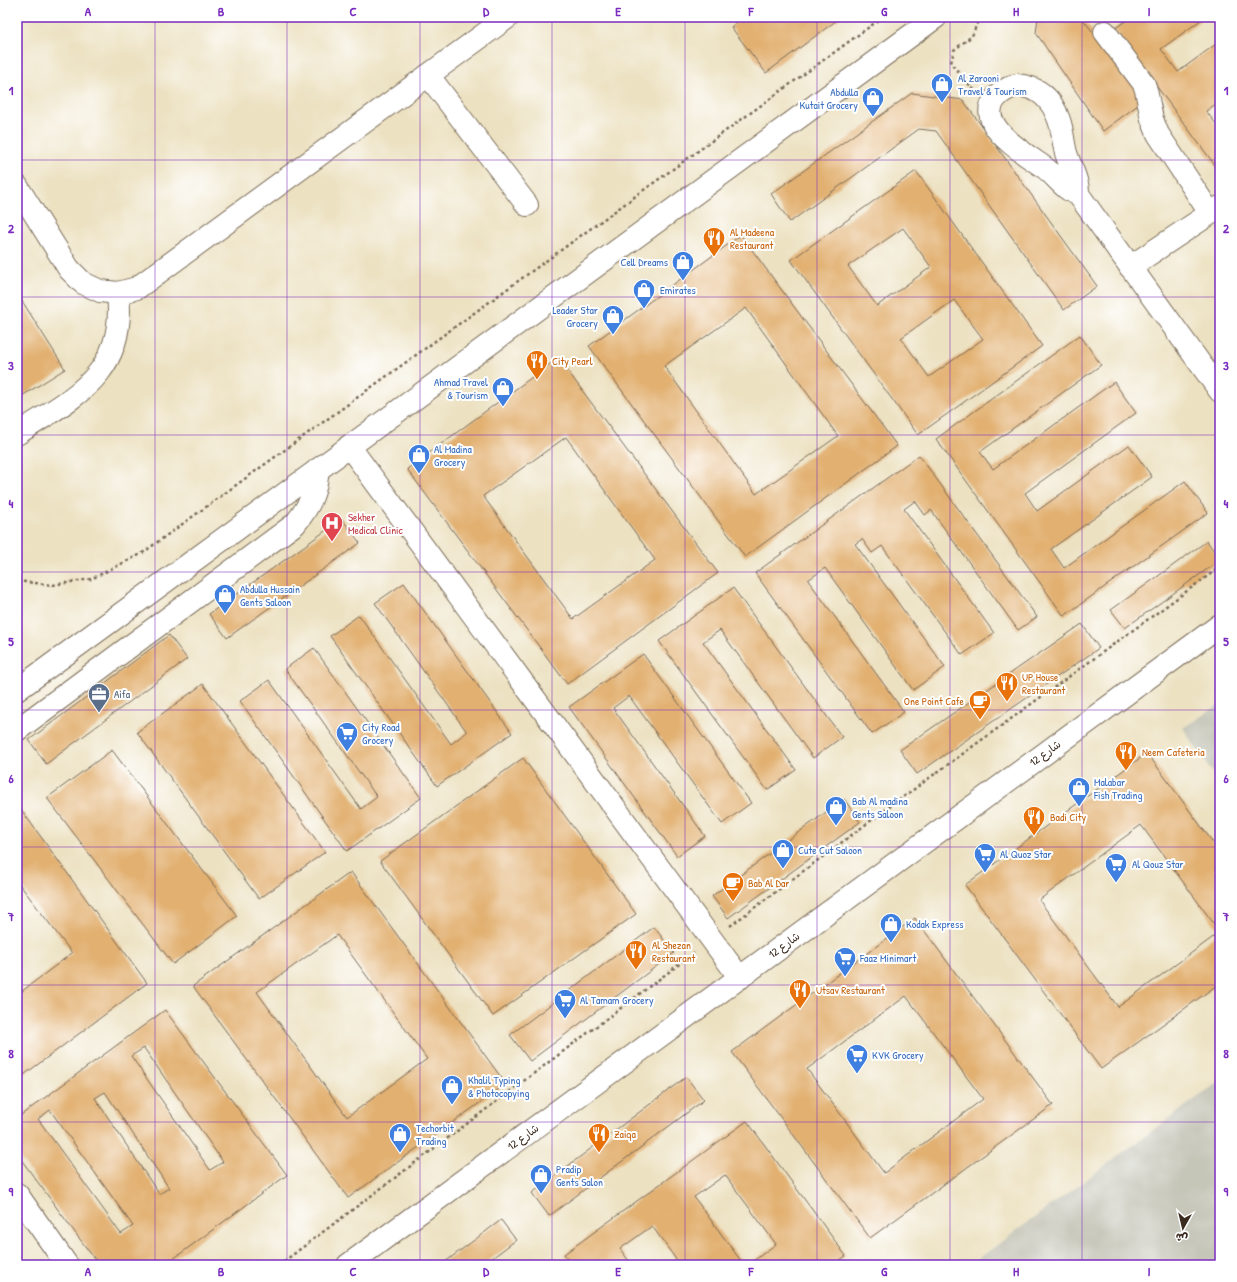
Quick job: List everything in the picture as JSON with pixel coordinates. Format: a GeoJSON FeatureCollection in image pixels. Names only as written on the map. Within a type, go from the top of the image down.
{"type":"FeatureCollection","features":[{"type":"Feature","properties":{"kind":"street"},"geometry":{"type":"LineString","coordinates":[[17,186],[69,270],[82,283],[100,291],[118,293],[136,288],[152,278],[508,17]]}},
{"type":"Feature","properties":{"kind":"street"},"geometry":{"type":"LineString","coordinates":[[17,690],[936,17]]}},
{"type":"Feature","properties":{"kind":"street"},"geometry":{"type":"LineString","coordinates":[[1105,32],[1144,84],[1154,127],[1158,134],[1215,210],[1130,267]]}},
{"type":"Feature","properties":{"kind":"street"},"geometry":{"type":"LineString","coordinates":[[428,75],[527,205]]}},
{"type":"Feature","properties":{"kind":"street"},"geometry":{"type":"LineString","coordinates":[[1078,194],[1077,181],[1073,176],[1063,144],[1060,122],[1055,110],[1040,92],[1028,86],[1017,85],[1006,88],[992,103],[990,110],[992,121],[1000,134],[1010,144],[1049,171],[1066,189],[1078,194],[1220,391]]}},
{"type":"Feature","properties":{"kind":"street"},"geometry":{"type":"LineString","coordinates":[[17,434],[78,394],[90,384],[101,371],[109,357],[119,326],[120,309],[118,293]]}},
{"type":"Feature","properties":{"kind":"street"},"geometry":{"type":"LineString","coordinates":[[349,446],[740,978]]}},
{"type":"Feature","properties":{"kind":"street"},"geometry":{"type":"LineString","coordinates":[[17,730],[295,524],[305,512],[312,498],[317,484],[318,469]]}},
{"type":"Feature","properties":{"kind":"street","name":"شارع 12"},"geometry":{"type":"LineString","coordinates":[[348,1265],[1220,625]]}},
{"type":"Feature","properties":{"kind":"street"},"geometry":{"type":"LineString","coordinates":[[17,1194],[67,1265]]}},
{"type":"Feature","properties":{"kind":"path"},"geometry":{"type":"LineString","coordinates":[[17,581],[53,585],[91,579],[141,554],[883,17]]}},
{"type":"Feature","properties":{"kind":"path"},"geometry":{"type":"LineString","coordinates":[[978,17],[979,18],[972,36],[954,50],[952,63],[981,97],[992,103]]}},
{"type":"Feature","properties":{"kind":"path"},"geometry":{"type":"LineString","coordinates":[[279,1265],[877,816],[1220,567]]}},
{"type":"Feature","properties":{"kind":"shaded area"},"geometry":{"type":"Polygon","coordinates":[[[1220,704],[1220,784],[1183,728],[1220,704]]]}},
{"type":"Feature","properties":{"kind":"shaded area"},"geometry":{"type":"Polygon","coordinates":[[[1220,1081],[1220,1265],[970,1265],[1220,1081]]]}},
{"type":"Feature","properties":{"kind":"building"},"geometry":{"type":"Polygon","coordinates":[[[743,17],[841,17],[766,73],[731,27],[743,17]]]}},
{"type":"Feature","properties":{"kind":"building"},"geometry":{"type":"Polygon","coordinates":[[[1038,17],[1081,17],[1146,99],[1103,131],[1036,33],[1038,17]]]}},
{"type":"Feature","properties":{"kind":"building"},"geometry":{"type":"Polygon","coordinates":[[[1131,17],[1205,17],[1161,49],[1178,72],[1220,41],[1220,101],[1206,111],[1220,129],[1220,172],[1114,29],[1131,17]]]}},
{"type":"Feature","properties":{"kind":"building"},"geometry":{"type":"Polygon","coordinates":[[[912,93],[963,100],[1097,286],[1064,310],[936,131],[919,129],[790,222],[771,194],[912,93]]]}},
{"type":"Feature","properties":{"kind":"building"},"geometry":{"type":"Polygon","coordinates":[[[916,171],[1042,346],[918,435],[791,260],[916,171]],[[903,228],[848,266],[877,306],[931,267],[903,228]],[[954,300],[901,338],[929,377],[983,339],[954,300]]]}},
{"type":"Feature","properties":{"kind":"building"},"geometry":{"type":"Polygon","coordinates":[[[741,235],[897,446],[745,557],[589,346],[741,235]],[[746,308],[664,366],[756,494],[838,436],[746,308]]]}},
{"type":"Feature","properties":{"kind":"building"},"geometry":{"type":"Polygon","coordinates":[[[17,293],[65,369],[17,399],[17,293]]]}},
{"type":"Feature","properties":{"kind":"building"},"geometry":{"type":"Polygon","coordinates":[[[1080,335],[1101,365],[980,452],[993,469],[1114,382],[1136,413],[1025,493],[1037,511],[1129,445],[1152,477],[1051,549],[1064,568],[1185,481],[1208,513],[1064,616],[936,439],[1080,335]]]}},
{"type":"Feature","properties":{"kind":"building"},"geometry":{"type":"Polygon","coordinates":[[[558,358],[718,573],[567,684],[407,469],[558,358]],[[566,437],[483,496],[573,619],[655,560],[566,437]]]}},
{"type":"Feature","properties":{"kind":"building"},"geometry":{"type":"Polygon","coordinates":[[[919,455],[1037,617],[1018,630],[931,510],[925,515],[915,501],[904,509],[994,633],[962,655],[882,546],[872,553],[862,539],[855,544],[945,667],[913,690],[825,568],[808,580],[904,712],[872,734],[755,573],[919,455]]]}},
{"type":"Feature","properties":{"kind":"building"},"geometry":{"type":"Polygon","coordinates":[[[342,519],[360,543],[227,638],[209,614],[342,519]]]}},
{"type":"Feature","properties":{"kind":"building"},"geometry":{"type":"Polygon","coordinates":[[[1207,541],[1220,560],[1125,628],[1111,610],[1207,541]]]}},
{"type":"Feature","properties":{"kind":"building"},"geometry":{"type":"Polygon","coordinates":[[[404,583],[512,733],[437,786],[330,636],[359,615],[451,744],[467,732],[375,603],[404,583]]]}},
{"type":"Feature","properties":{"kind":"building"},"geometry":{"type":"Polygon","coordinates":[[[733,588],[842,737],[813,758],[720,630],[703,642],[796,770],[767,790],[659,641],[733,588]]]}},
{"type":"Feature","properties":{"kind":"building"},"geometry":{"type":"Polygon","coordinates":[[[1082,624],[1099,648],[917,774],[900,750],[1082,624]]]}},
{"type":"Feature","properties":{"kind":"building"},"geometry":{"type":"Polygon","coordinates":[[[169,635],[187,659],[46,764],[29,740],[169,635]]]}},
{"type":"Feature","properties":{"kind":"building"},"geometry":{"type":"Polygon","coordinates":[[[314,648],[421,798],[347,851],[240,701],[269,680],[361,809],[377,797],[285,669],[314,648]]]}},
{"type":"Feature","properties":{"kind":"building"},"geometry":{"type":"Polygon","coordinates":[[[643,654],[751,803],[722,824],[629,696],[613,708],[705,836],[677,856],[569,707],[643,654]]]}},
{"type":"Feature","properties":{"kind":"building"},"geometry":{"type":"Polygon","coordinates":[[[203,684],[325,852],[259,899],[137,732],[203,684]]]}},
{"type":"Feature","properties":{"kind":"building"},"geometry":{"type":"Polygon","coordinates":[[[112,750],[237,916],[173,964],[47,798],[112,750]]]}},
{"type":"Feature","properties":{"kind":"building"},"geometry":{"type":"Polygon","coordinates":[[[1147,753],[1220,852],[1220,932],[1220,983],[1101,1069],[965,885],[1147,753]],[[1141,825],[1039,900],[1118,1007],[1220,932],[1141,825]]]}},
{"type":"Feature","properties":{"kind":"building"},"geometry":{"type":"Polygon","coordinates":[[[523,758],[636,914],[493,1016],[380,861],[523,758]]]}},
{"type":"Feature","properties":{"kind":"building"},"geometry":{"type":"Polygon","coordinates":[[[844,799],[860,822],[728,918],[712,896],[844,799]]]}},
{"type":"Feature","properties":{"kind":"building"},"geometry":{"type":"Polygon","coordinates":[[[17,804],[147,983],[17,1080],[17,995],[72,953],[17,881],[17,804]]]}},
{"type":"Feature","properties":{"kind":"building"},"geometry":{"type":"Polygon","coordinates":[[[351,872],[506,1084],[348,1198],[193,986],[351,872]],[[337,935],[257,992],[347,1117],[427,1059],[337,935]]]}},
{"type":"Feature","properties":{"kind":"building"},"geometry":{"type":"Polygon","coordinates":[[[915,918],[1053,1105],[870,1238],[732,1052],[915,918]],[[906,996],[807,1069],[884,1173],[983,1099],[906,996]]]}},
{"type":"Feature","properties":{"kind":"building"},"geometry":{"type":"Polygon","coordinates":[[[654,927],[674,953],[530,1061],[510,1035],[654,927]]]}},
{"type":"Feature","properties":{"kind":"building"},"geometry":{"type":"Polygon","coordinates":[[[165,1010],[287,1175],[165,1265],[99,1265],[17,1154],[17,1118],[165,1010]],[[144,1048],[131,1056],[210,1170],[223,1162],[144,1048]],[[105,1092],[95,1098],[159,1194],[169,1188],[105,1092]],[[50,1110],[38,1119],[121,1234],[133,1226],[50,1110]]]}},
{"type":"Feature","properties":{"kind":"building"},"geometry":{"type":"Polygon","coordinates":[[[686,1077],[704,1100],[549,1216],[532,1193],[686,1077]]]}},
{"type":"Feature","properties":{"kind":"building"},"geometry":{"type":"Polygon","coordinates":[[[747,1121],[846,1256],[833,1265],[748,1265],[776,1244],[725,1175],[694,1197],[744,1265],[680,1265],[652,1226],[620,1249],[632,1265],[572,1265],[564,1254],[747,1121]]]}},
{"type":"Feature","properties":{"kind":"building"},"geometry":{"type":"Polygon","coordinates":[[[501,1220],[516,1240],[483,1265],[441,1265],[501,1220]]]}},
{"type":"Feature","properties":{"kind":"place","name":"Al Zarooni Travel & Tourism"},"geometry":{"type":"Point","coordinates":[942,104]}},
{"type":"Feature","properties":{"kind":"place","name":"Abdulla Kutait Grocery"},"geometry":{"type":"Point","coordinates":[873,118]}},
{"type":"Feature","properties":{"kind":"place","name":"Al Madeena Restaurant"},"geometry":{"type":"Point","coordinates":[714,258]}},
{"type":"Feature","properties":{"kind":"place","name":"Cell Dreams"},"geometry":{"type":"Point","coordinates":[683,282]}},
{"type":"Feature","properties":{"kind":"place","name":"Emirates"},"geometry":{"type":"Point","coordinates":[644,310]}},
{"type":"Feature","properties":{"kind":"place","name":"Leader Star Grocery"},"geometry":{"type":"Point","coordinates":[613,336]}},
{"type":"Feature","properties":{"kind":"place","name":"City Pearl"},"geometry":{"type":"Point","coordinates":[537,380]}},
{"type":"Feature","properties":{"kind":"place","name":"Ahmad Travel & Tourism"},"geometry":{"type":"Point","coordinates":[503,408]}},
{"type":"Feature","properties":{"kind":"place","name":"Al Madina Grocery"},"geometry":{"type":"Point","coordinates":[419,474]}},
{"type":"Feature","properties":{"kind":"place","name":"Sekher Medical Clinic"},"geometry":{"type":"Point","coordinates":[332,542]}},
{"type":"Feature","properties":{"kind":"place","name":"Abdulla Hussain Gents Saloon"},"geometry":{"type":"Point","coordinates":[225,614]}},
{"type":"Feature","properties":{"kind":"place","name":"UP House Restaurant"},"geometry":{"type":"Point","coordinates":[1007,702]}},
{"type":"Feature","properties":{"kind":"place","name":"Aifa"},"geometry":{"type":"Point","coordinates":[99,714]}},
{"type":"Feature","properties":{"kind":"place","name":"One Point Cafe"},"geometry":{"type":"Point","coordinates":[980,720]}},
{"type":"Feature","properties":{"kind":"place","name":"City Road Grocery"},"geometry":{"type":"Point","coordinates":[347,752]}},
{"type":"Feature","properties":{"kind":"place","name":"Neem Cafeteria"},"geometry":{"type":"Point","coordinates":[1126,772]}},
{"type":"Feature","properties":{"kind":"place","name":"Malabar Fish Trading"},"geometry":{"type":"Point","coordinates":[1079,808]}},
{"type":"Feature","properties":{"kind":"place","name":"Bab Al madina Gents Saloon"},"geometry":{"type":"Point","coordinates":[836,826]}},
{"type":"Feature","properties":{"kind":"place","name":"Badi City"},"geometry":{"type":"Point","coordinates":[1034,836]}},
{"type":"Feature","properties":{"kind":"place","name":"Cute Cut Saloon"},"geometry":{"type":"Point","coordinates":[783,870]}},
{"type":"Feature","properties":{"kind":"place","name":"Al Quoz Star"},"geometry":{"type":"Point","coordinates":[985,874]}},
{"type":"Feature","properties":{"kind":"place","name":"Al Qouz Star"},"geometry":{"type":"Point","coordinates":[1116,884]}},
{"type":"Feature","properties":{"kind":"place","name":"Bab Al Dar"},"geometry":{"type":"Point","coordinates":[733,902]}},
{"type":"Feature","properties":{"kind":"place","name":"Kodak Express"},"geometry":{"type":"Point","coordinates":[891,944]}},
{"type":"Feature","properties":{"kind":"place","name":"Al Shezan Restaurant"},"geometry":{"type":"Point","coordinates":[636,970]}},
{"type":"Feature","properties":{"kind":"place","name":"Faaz Minimart"},"geometry":{"type":"Point","coordinates":[845,978]}},
{"type":"Feature","properties":{"kind":"place","name":"Utsav Restaurant"},"geometry":{"type":"Point","coordinates":[800,1010]}},
{"type":"Feature","properties":{"kind":"place","name":"Al Tamam Grocery"},"geometry":{"type":"Point","coordinates":[565,1020]}},
{"type":"Feature","properties":{"kind":"place","name":"KVK Grocery"},"geometry":{"type":"Point","coordinates":[857,1074]}},
{"type":"Feature","properties":{"kind":"place","name":"Khalil Typing & Photocopying"},"geometry":{"type":"Point","coordinates":[452,1106]}},
{"type":"Feature","properties":{"kind":"place","name":"Techorbit Trading"},"geometry":{"type":"Point","coordinates":[400,1154]}},
{"type":"Feature","properties":{"kind":"place","name":"Zaiqa"},"geometry":{"type":"Point","coordinates":[599,1154]}},
{"type":"Feature","properties":{"kind":"place","name":"Pradip Gents Salon"},"geometry":{"type":"Point","coordinates":[541,1194]}}]}
